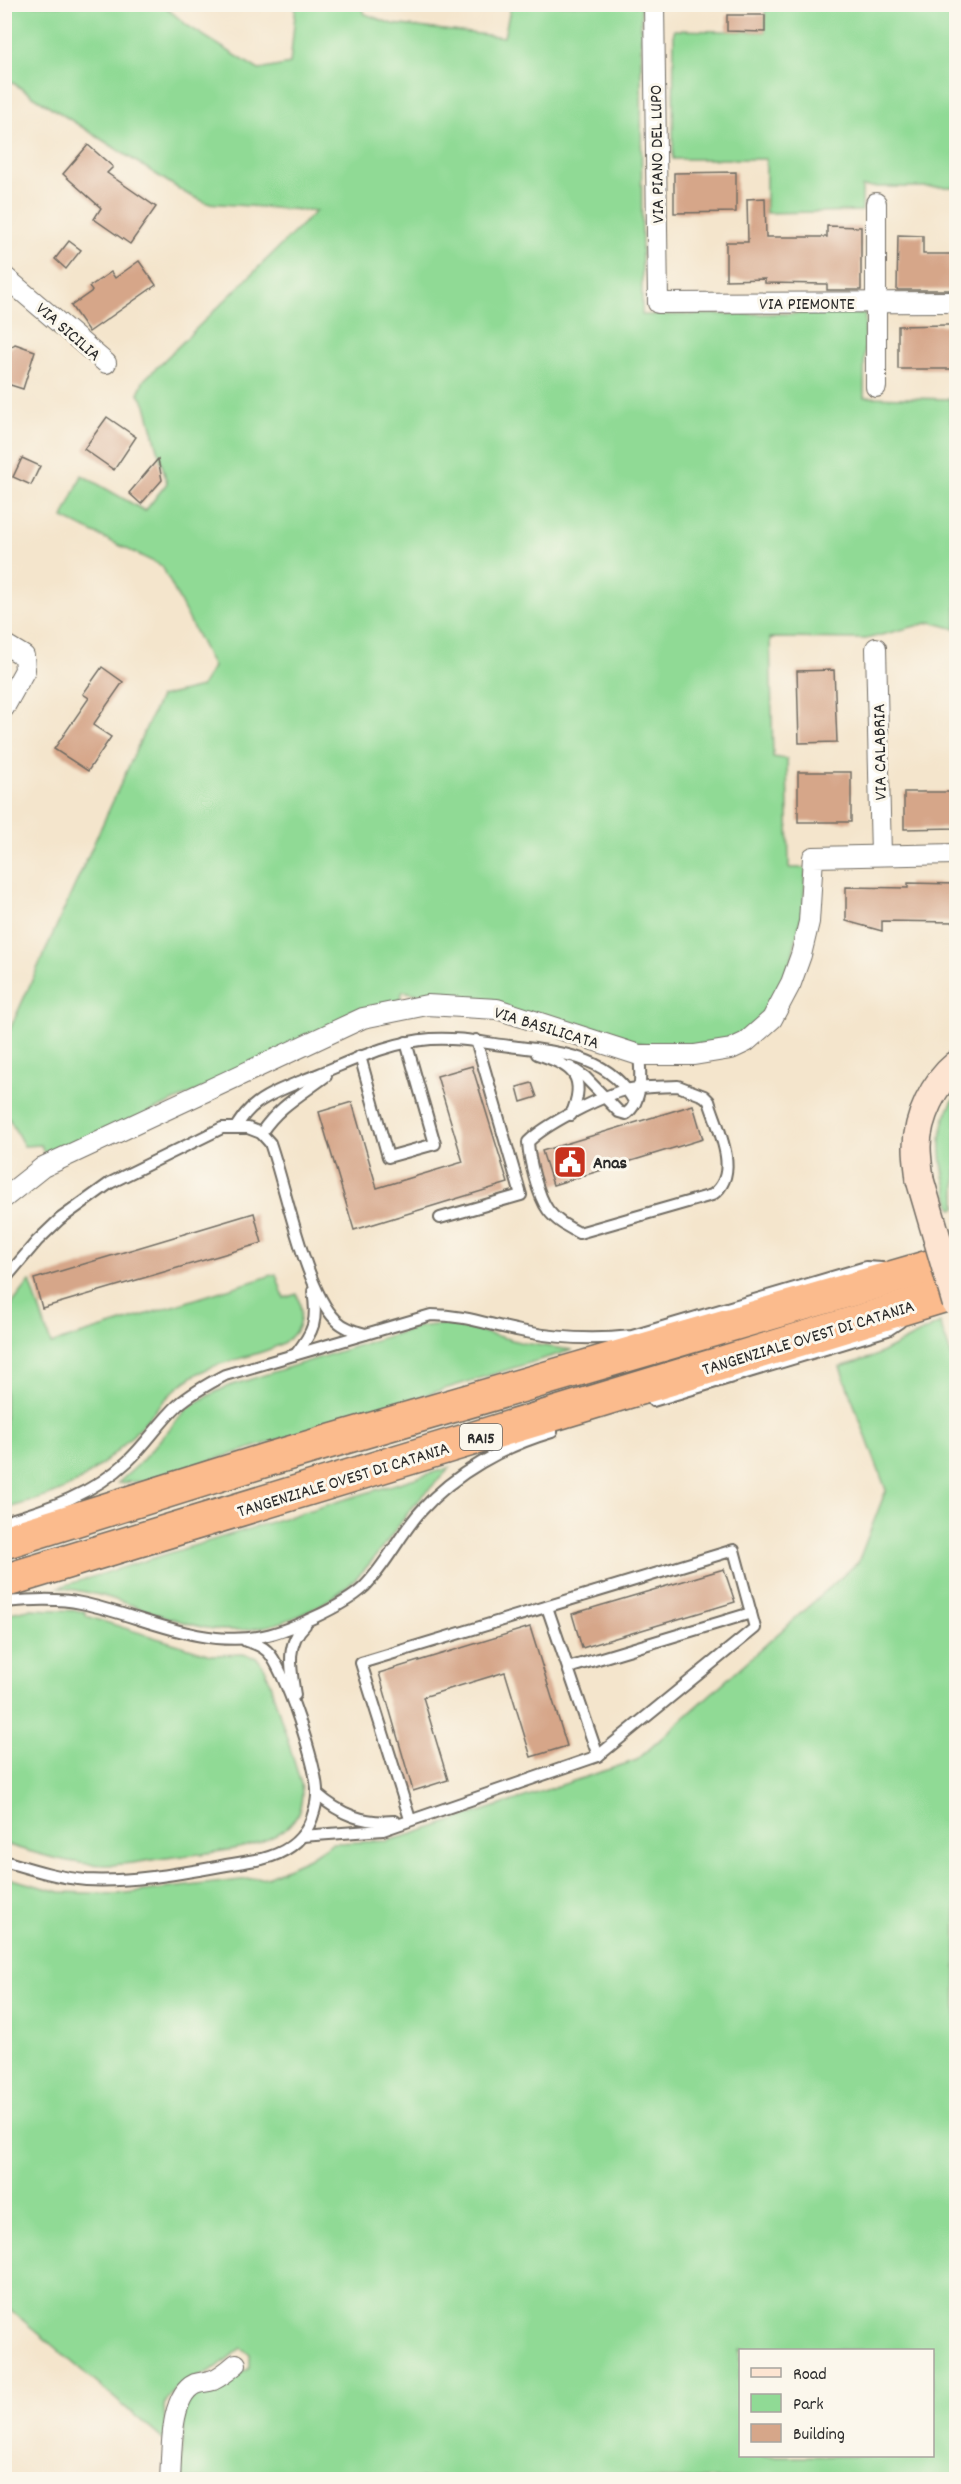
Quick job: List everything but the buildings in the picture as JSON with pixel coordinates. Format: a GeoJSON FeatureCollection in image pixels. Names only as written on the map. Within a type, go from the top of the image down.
{"type":"FeatureCollection","features":[{"type":"Feature","properties":{"kind":"highway","name":"TANGENZIALE OVEST DI CATANIA"},"geometry":{"type":"LineString","coordinates":[[4,1581],[940,1292],[957,1259]]}},
{"type":"Feature","properties":{"kind":"highway","name":"TANGENZIALE OVEST DI CATANIA"},"geometry":{"type":"LineString","coordinates":[[4,1542],[266,1460],[940,1292]]}},
{"type":"Feature","properties":{"kind":"street","name":"VIA PIANO DEL LUPO"},"geometry":{"type":"LineString","coordinates":[[654,4],[658,303]]}},
{"type":"Feature","properties":{"kind":"street"},"geometry":{"type":"LineString","coordinates":[[876,203],[876,387]]}},
{"type":"Feature","properties":{"kind":"street","name":"VIA SICILIA"},"geometry":{"type":"LineString","coordinates":[[4,276],[106,363]]}},
{"type":"Feature","properties":{"kind":"street","name":"VIA PIEMONTE"},"geometry":{"type":"LineString","coordinates":[[658,303],[957,302]]}},
{"type":"Feature","properties":{"kind":"street"},"geometry":{"type":"LineString","coordinates":[[4,644],[24,656],[25,670],[4,708]]}},
{"type":"Feature","properties":{"kind":"street","name":"VIA CALABRIA"},"geometry":{"type":"LineString","coordinates":[[876,648],[881,855]]}},
{"type":"Feature","properties":{"kind":"street","name":"VIA BASILICATA"},"geometry":{"type":"LineString","coordinates":[[4,1197],[43,1167],[363,1018],[427,1005],[497,1009],[639,1055],[683,1055],[730,1049],[760,1032],[780,1005],[801,955],[809,922],[813,857],[957,854]]}},
{"type":"Feature","properties":{"kind":"street"},"geometry":{"type":"LineString","coordinates":[[940,1292],[920,1180],[917,1146],[927,1104],[939,1085],[957,1065]]}},
{"type":"Feature","properties":{"kind":"street"},"geometry":{"type":"LineString","coordinates":[[170,2480],[175,2411],[180,2399],[188,2389],[196,2384],[220,2377],[236,2364]]}},
{"type":"Feature","properties":{"kind":"lane"},"geometry":{"type":"LineString","coordinates":[[236,1127],[247,1111],[258,1102],[286,1088],[383,1047],[406,1042],[447,1039],[476,1040],[559,1052],[592,1061],[634,1090]]}},
{"type":"Feature","properties":{"kind":"lane"},"geometry":{"type":"LineString","coordinates":[[440,1218],[522,1195],[476,1040]]}},
{"type":"Feature","properties":{"kind":"lane"},"geometry":{"type":"LineString","coordinates":[[360,1056],[388,1157],[435,1144],[406,1042]]}},
{"type":"Feature","properties":{"kind":"lane"},"geometry":{"type":"LineString","coordinates":[[517,1047],[560,1061],[570,1067],[585,1077],[619,1112],[626,1114],[634,1108],[634,1090],[641,1076],[639,1055]]}},
{"type":"Feature","properties":{"kind":"lane"},"geometry":{"type":"LineString","coordinates":[[261,1133],[272,1117],[287,1103],[338,1066]]}},
{"type":"Feature","properties":{"kind":"lane"},"geometry":{"type":"LineString","coordinates":[[570,1067],[579,1085],[578,1099],[571,1115]]}},
{"type":"Feature","properties":{"kind":"lane"},"geometry":{"type":"LineString","coordinates":[[678,1086],[704,1096],[709,1101],[728,1166],[727,1179],[721,1189],[712,1195],[579,1233],[558,1220],[542,1200],[528,1142],[534,1136],[571,1115],[607,1098],[634,1090],[678,1086]]}},
{"type":"Feature","properties":{"kind":"lane"},"geometry":{"type":"LineString","coordinates":[[4,1280],[37,1241],[60,1219],[110,1183],[222,1128],[248,1128],[261,1133],[273,1150],[310,1273],[321,1300],[337,1322],[351,1330],[365,1334]]}},
{"type":"Feature","properties":{"kind":"lane"},"geometry":{"type":"LineString","coordinates":[[4,1522],[64,1503],[101,1481],[127,1462],[177,1406],[201,1388],[225,1375],[430,1314],[454,1315],[524,1332],[594,1340],[632,1336],[866,1267],[940,1292]]}},
{"type":"Feature","properties":{"kind":"lane"},"geometry":{"type":"LineString","coordinates":[[296,1354],[314,1325],[316,1311],[310,1273]]}},
{"type":"Feature","properties":{"kind":"lane"},"geometry":{"type":"LineString","coordinates":[[642,1405],[888,1330],[940,1292]]}},
{"type":"Feature","properties":{"kind":"lane"},"geometry":{"type":"LineString","coordinates":[[4,1602],[45,1600],[80,1602],[200,1637],[240,1639],[259,1637],[294,1628],[363,1588],[421,1511],[455,1479],[491,1457],[541,1435],[564,1428]]}},
{"type":"Feature","properties":{"kind":"lane"},"geometry":{"type":"LineString","coordinates":[[302,1836],[374,1832],[598,1756],[755,1628],[734,1550],[361,1663],[410,1819]]}},
{"type":"Feature","properties":{"kind":"lane"},"geometry":{"type":"LineString","coordinates":[[547,1607],[598,1756]]}},
{"type":"Feature","properties":{"kind":"lane"},"geometry":{"type":"LineString","coordinates":[[568,1668],[751,1614]]}},
{"type":"Feature","properties":{"kind":"lane"},"geometry":{"type":"LineString","coordinates":[[298,1719],[290,1658],[293,1643],[299,1631],[313,1617]]}},
{"type":"Feature","properties":{"kind":"lane"},"geometry":{"type":"LineString","coordinates":[[4,1861],[84,1880],[118,1880],[262,1860],[278,1855],[293,1846],[310,1824],[317,1794],[315,1775],[284,1679],[268,1651],[255,1643],[240,1639]]}},
{"type":"Feature","properties":{"kind":"lane"},"geometry":{"type":"LineString","coordinates":[[317,1794],[333,1808],[366,1821],[410,1819]]}},
{"type":"Feature","properties":{"kind":"green space"},"geometry":{"type":"Polygon","coordinates":[[[4,5],[163,5],[188,26],[259,70],[290,64],[296,5],[361,5],[365,14],[392,24],[504,37],[511,5],[641,5],[642,315],[865,313],[864,397],[950,399],[951,422],[956,422],[956,629],[931,622],[866,639],[770,638],[773,757],[787,759],[789,868],[806,868],[803,909],[791,962],[766,1016],[741,1035],[722,1041],[690,1046],[653,1045],[403,991],[400,1001],[46,1158],[41,1145],[24,1146],[5,1111],[5,1040],[160,697],[201,687],[213,667],[162,566],[63,518],[82,475],[145,511],[167,483],[146,405],[138,393],[144,380],[316,211],[207,203],[187,194],[5,78],[4,5]]]}},
{"type":"Feature","properties":{"kind":"green space"},"geometry":{"type":"Polygon","coordinates":[[[765,5],[956,5],[956,187],[862,187],[862,211],[766,213],[766,159],[673,159],[674,30],[765,32],[765,5]]]}},
{"type":"Feature","properties":{"kind":"green space"},"geometry":{"type":"Polygon","coordinates":[[[956,1096],[956,1208],[952,1209],[942,1165],[941,1137],[943,1123],[956,1096]]]}},
{"type":"Feature","properties":{"kind":"green space"},"geometry":{"type":"Polygon","coordinates":[[[276,1274],[284,1298],[297,1294],[299,1299],[300,1321],[292,1336],[275,1347],[216,1365],[195,1375],[175,1389],[124,1444],[86,1477],[53,1494],[5,1509],[5,1313],[30,1281],[51,1344],[276,1274]]]}},
{"type":"Feature","properties":{"kind":"green space"},"geometry":{"type":"Polygon","coordinates":[[[940,1323],[956,1369],[956,2479],[181,2479],[185,2407],[191,2397],[202,2391],[210,2393],[250,2368],[250,2354],[241,2348],[217,2367],[173,2390],[164,2405],[166,2442],[5,2305],[4,1877],[60,1892],[118,1894],[267,1877],[309,1858],[332,1843],[387,1841],[413,1834],[637,1760],[858,1562],[886,1490],[840,1367],[873,1357],[940,1323]]]}},
{"type":"Feature","properties":{"kind":"green space"},"geometry":{"type":"Polygon","coordinates":[[[444,1324],[523,1343],[572,1350],[144,1481],[118,1483],[138,1465],[187,1409],[226,1387],[417,1327],[444,1324]]]}},
{"type":"Feature","properties":{"kind":"green space"},"geometry":{"type":"Polygon","coordinates":[[[451,1467],[418,1501],[363,1571],[330,1599],[292,1619],[250,1629],[207,1628],[103,1596],[59,1587],[451,1467]]]}},
{"type":"Feature","properties":{"kind":"green space"},"geometry":{"type":"Polygon","coordinates":[[[29,1609],[85,1611],[86,1616],[211,1655],[243,1654],[257,1658],[266,1670],[301,1784],[301,1806],[292,1822],[278,1834],[259,1843],[215,1852],[116,1865],[94,1865],[68,1861],[5,1844],[5,1614],[29,1609]]]}},
{"type":"Feature","properties":{"kind":"place","name":"Anas"},"geometry":{"type":"Point","coordinates":[570,1162]}}]}
